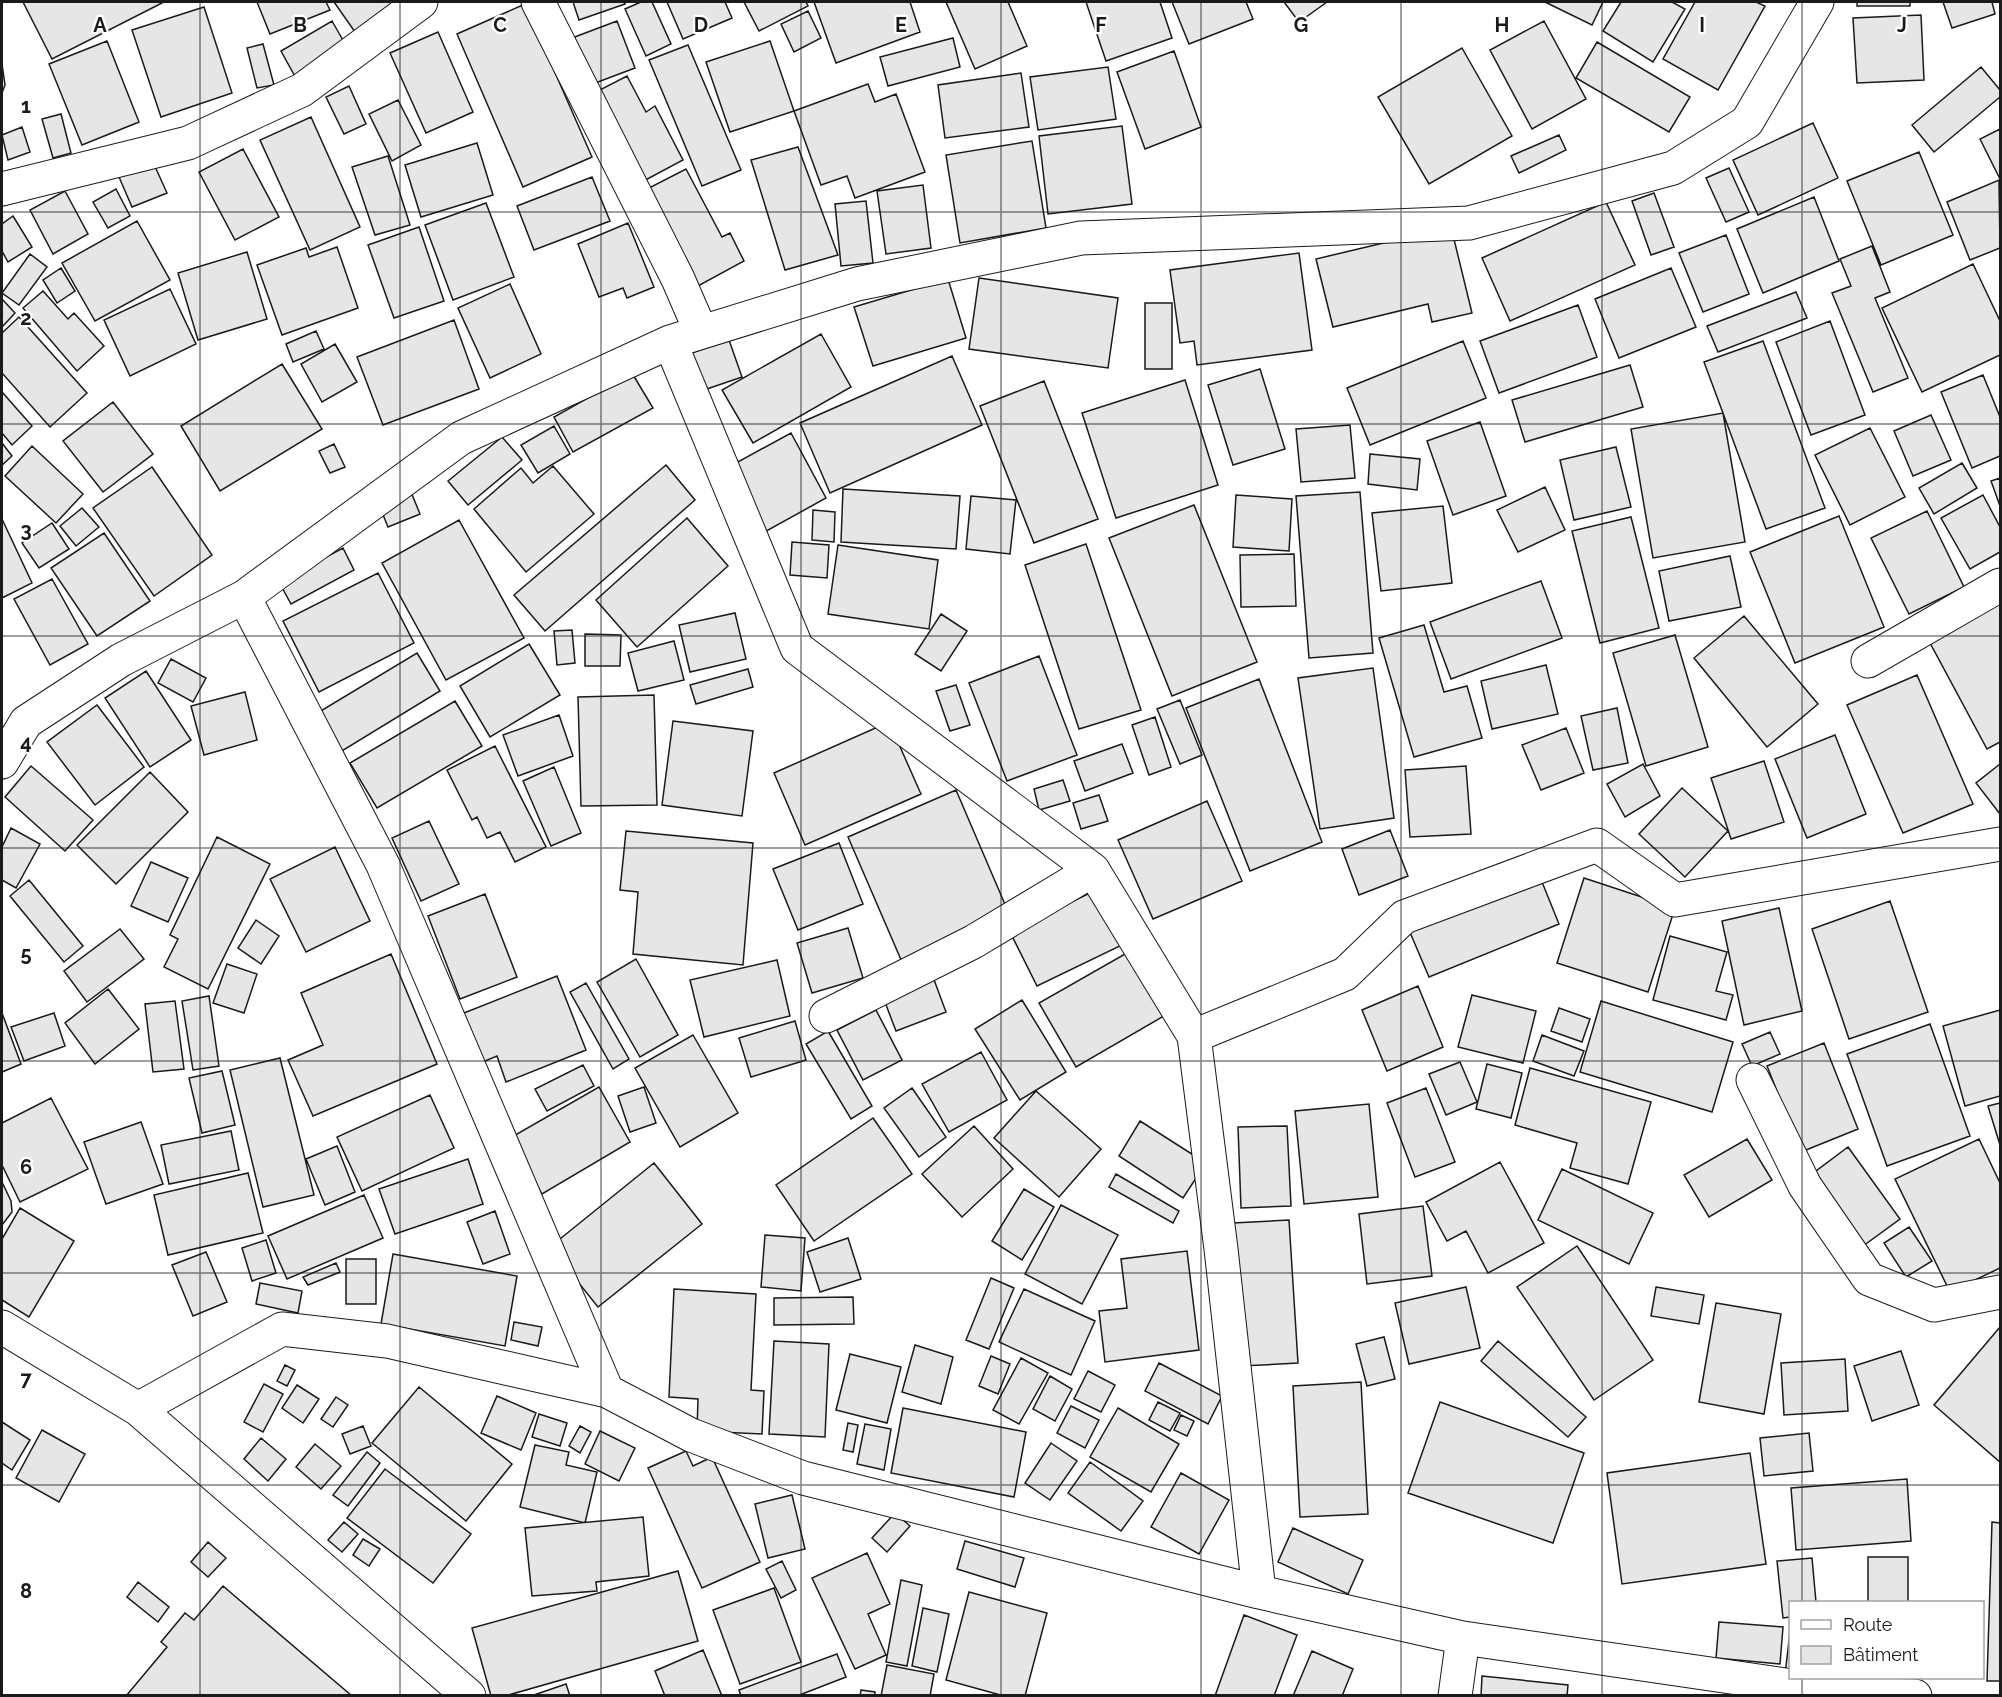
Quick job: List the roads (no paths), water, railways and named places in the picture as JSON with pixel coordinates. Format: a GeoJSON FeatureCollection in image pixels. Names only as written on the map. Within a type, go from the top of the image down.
{"type":"FeatureCollection","features":[{"type":"Feature","properties":{"kind":"street"},"geometry":{"type":"LineString","coordinates":[[2,189],[188,143],[302,90],[421,2]]}},
{"type":"Feature","properties":{"kind":"street"},"geometry":{"type":"LineString","coordinates":[[538,2],[678,279],[701,332]]}},
{"type":"Feature","properties":{"kind":"street"},"geometry":{"type":"LineString","coordinates":[[2,762],[26,722],[121,660],[244,597],[461,438],[670,342],[857,284],[1082,238],[1469,223],[1673,168],[1747,122],[1816,2]]}},
{"type":"Feature","properties":{"kind":"street"},"geometry":{"type":"LineString","coordinates":[[670,342],[797,648],[1093,870],[1194,1036],[1221,1249],[1259,1592]]}},
{"type":"Feature","properties":{"kind":"street"},"geometry":{"type":"LineString","coordinates":[[1868,661],[2001,585]]}},
{"type":"Feature","properties":{"kind":"street"},"geometry":{"type":"LineString","coordinates":[[244,597],[383,865],[607,1391]]}},
{"type":"Feature","properties":{"kind":"street"},"geometry":{"type":"LineString","coordinates":[[1194,1036],[1346,974],[1404,917],[1597,845],[1676,900],[2001,844]]}},
{"type":"Feature","properties":{"kind":"street"},"geometry":{"type":"LineString","coordinates":[[826,1016],[973,942],[1093,870]]}},
{"type":"Feature","properties":{"kind":"street"},"geometry":{"type":"LineString","coordinates":[[1753,1080],[1805,1186],[1869,1279],[1934,1305],[2001,1292]]}},
{"type":"Feature","properties":{"kind":"street"},"geometry":{"type":"LineString","coordinates":[[2,1327],[138,1408],[469,1695]]}},
{"type":"Feature","properties":{"kind":"street"},"geometry":{"type":"LineString","coordinates":[[138,1408],[282,1329],[387,1341],[607,1391],[691,1435],[803,1478],[1259,1592],[1463,1638],[1848,1694],[1915,1695]]}},
{"type":"Feature","properties":{"kind":"street"},"geometry":{"type":"LineString","coordinates":[[1455,1695],[1463,1638]]}}]}
